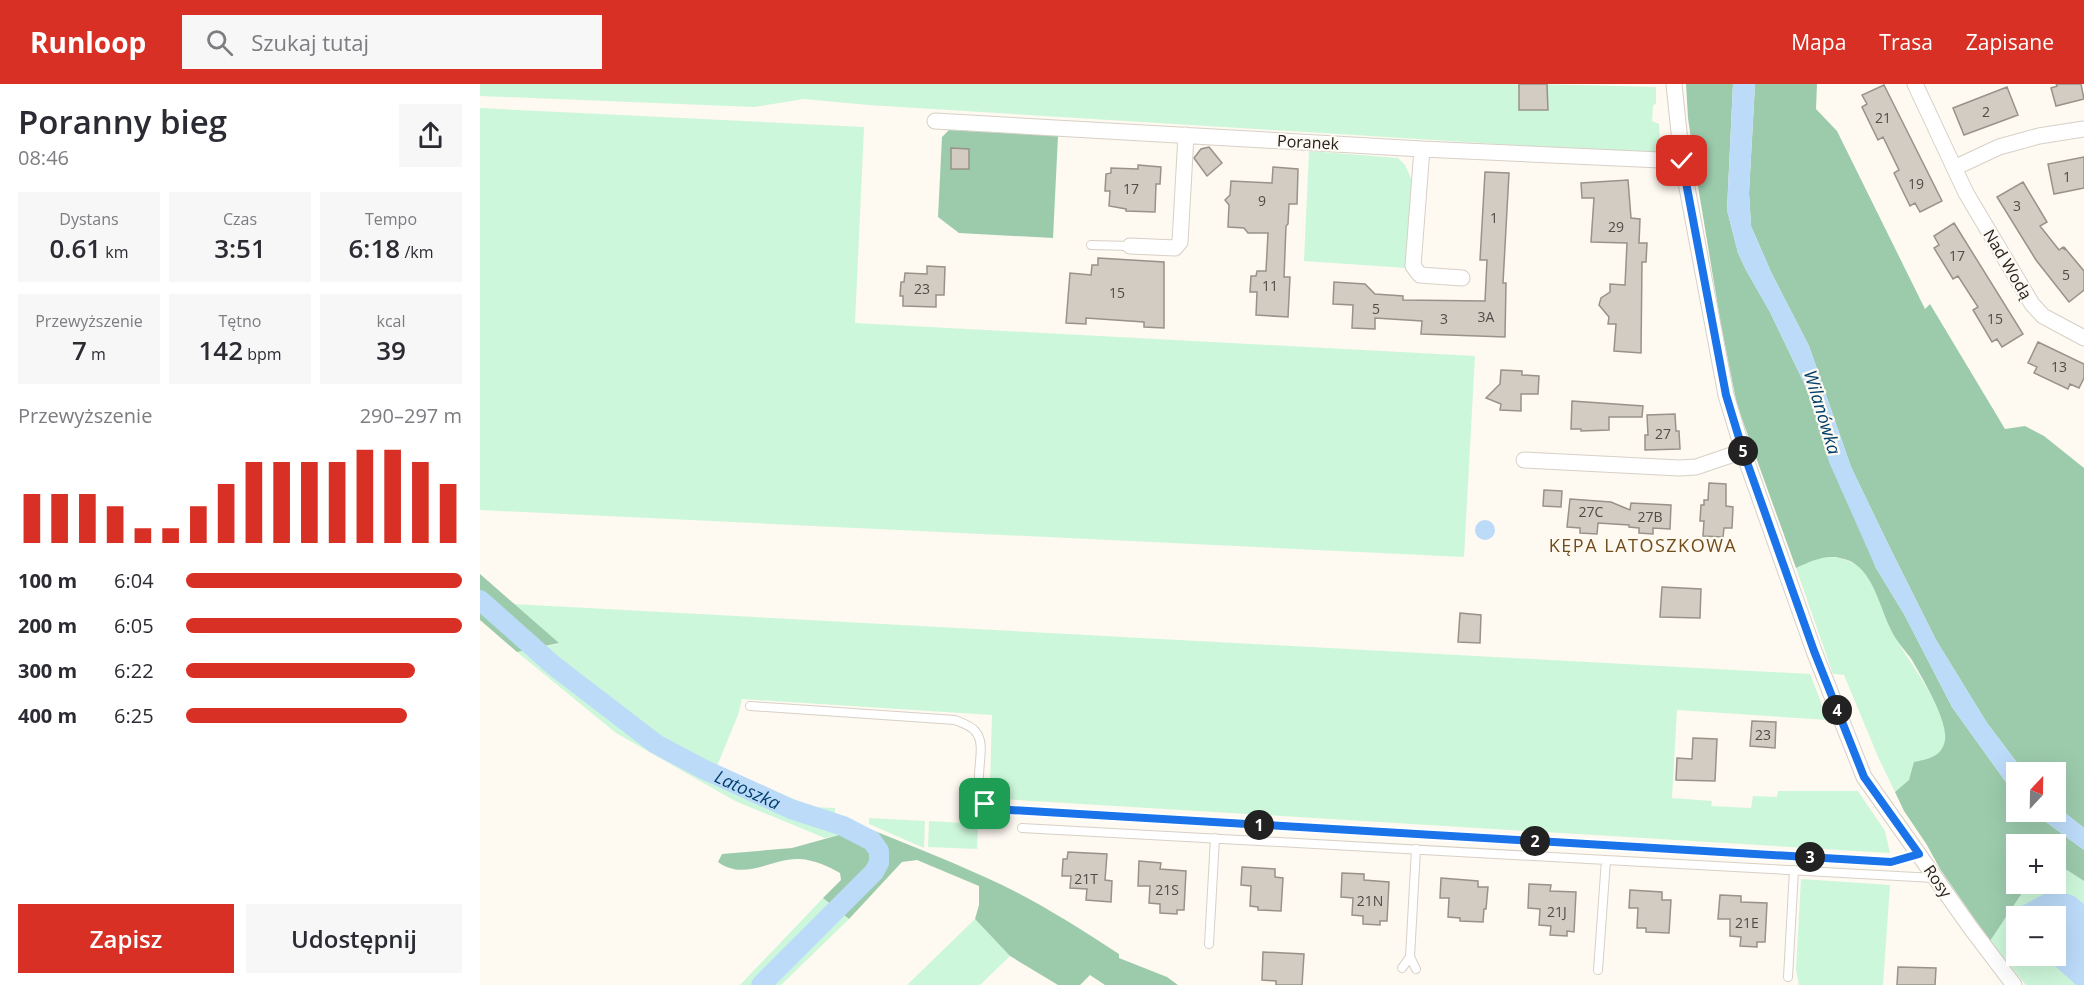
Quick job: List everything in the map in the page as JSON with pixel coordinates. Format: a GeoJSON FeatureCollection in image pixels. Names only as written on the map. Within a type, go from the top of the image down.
{"type":"FeatureCollection","features":[{"type":"Feature","properties":{"kind":"street","name":"Rosy"},"geometry":{"type":"LineString","coordinates":[[1674,84],[1682,161],[1726,395],[1743,451],[1814,651],[1864,777],[2014,985]]}},
{"type":"Feature","properties":{"kind":"street","name":"Nad Wodą"},"geometry":{"type":"LineString","coordinates":[[1915,84],[1954,168],[1988,232],[2032,304],[2043,316],[2084,338]]}},
{"type":"Feature","properties":{"kind":"street","name":"Poranek"},"geometry":{"type":"LineString","coordinates":[[934,121],[1422,149],[1682,161]]}},
{"type":"Feature","properties":{"kind":"street"},"geometry":{"type":"LineString","coordinates":[[1954,168],[1999,147],[2039,136],[2084,129]]}},
{"type":"Feature","properties":{"kind":"street"},"geometry":{"type":"LineString","coordinates":[[1130,246],[1174,248],[1180,242],[1186,135]]}},
{"type":"Feature","properties":{"kind":"street"},"geometry":{"type":"LineString","coordinates":[[1422,149],[1413,266],[1420,275],[1462,278]]}},
{"type":"Feature","properties":{"kind":"street"},"geometry":{"type":"LineString","coordinates":[[1524,460],[1679,468],[1696,467],[1743,451]]}},
{"type":"Feature","properties":{"kind":"lane"},"geometry":{"type":"LineString","coordinates":[[1091,245],[1130,246]]}},
{"type":"Feature","properties":{"kind":"lane"},"geometry":{"type":"LineString","coordinates":[[750,706],[955,720],[966,724],[977,733],[980,743],[978,772],[980,794],[985,804],[994,809],[1891,862],[1919,854]]}},
{"type":"Feature","properties":{"kind":"lane"},"geometry":{"type":"LineString","coordinates":[[1022,828],[1936,878]]}},
{"type":"Feature","properties":{"kind":"lane"},"geometry":{"type":"LineString","coordinates":[[1209,944],[1215,838]]}},
{"type":"Feature","properties":{"kind":"lane"},"geometry":{"type":"LineString","coordinates":[[1416,849],[1410,957],[1416,969]]}},
{"type":"Feature","properties":{"kind":"lane"},"geometry":{"type":"LineString","coordinates":[[1598,970],[1606,860]]}},
{"type":"Feature","properties":{"kind":"lane"},"geometry":{"type":"LineString","coordinates":[[1788,977],[1794,870]]}},
{"type":"Feature","properties":{"kind":"lane"},"geometry":{"type":"LineString","coordinates":[[1402,968],[1410,957]]}},
{"type":"Feature","properties":{"kind":"green space"},"geometry":{"type":"Polygon","coordinates":[[[480,84],[1538,84],[1656,87],[1656,103],[1653,106],[1652,121],[1659,124],[1661,154],[868,105],[804,99],[754,107],[480,96],[480,84]]]}},
{"type":"Feature","properties":{"kind":"green space"},"geometry":{"type":"Polygon","coordinates":[[[1686,84],[1733,84],[1727,210],[1738,253],[1770,312],[1804,383],[1876,568],[1904,614],[1952,707],[2006,782],[2006,822],[2046,822],[2062,834],[2006,834],[2006,894],[2021,894],[2013,906],[2006,906],[2006,917],[1990,941],[1940,869],[1904,811],[1895,792],[1909,780],[1914,762],[1938,754],[1943,746],[1945,732],[1943,722],[1933,699],[1912,660],[1893,634],[1874,588],[1859,567],[1847,560],[1831,557],[1796,568],[1737,405],[1721,325],[1688,118],[1686,84]]]}},
{"type":"Feature","properties":{"kind":"green space"},"geometry":{"type":"Polygon","coordinates":[[[1755,84],[1817,84],[1816,109],[1837,131],[1925,309],[1930,304],[2005,429],[2025,426],[2044,436],[2084,468],[2084,828],[2066,814],[2066,762],[2016,762],[1987,723],[1936,640],[1851,467],[1809,346],[1771,272],[1751,226],[1749,193],[1755,84]]]}},
{"type":"Feature","properties":{"kind":"green space"},"geometry":{"type":"Polygon","coordinates":[[[480,108],[864,127],[855,323],[1475,356],[1464,557],[480,510],[480,108]]]}},
{"type":"Feature","properties":{"kind":"green space"},"geometry":{"type":"Polygon","coordinates":[[[949,130],[1058,136],[1053,238],[959,233],[938,217],[942,137],[949,130]]]}},
{"type":"Feature","properties":{"kind":"green space"},"geometry":{"type":"Polygon","coordinates":[[[1309,151],[1398,158],[1405,165],[1413,183],[1406,268],[1304,261],[1309,151]]]}},
{"type":"Feature","properties":{"kind":"green space"},"geometry":{"type":"Polygon","coordinates":[[[1831,557],[1853,563],[1869,578],[1891,630],[1934,700],[1945,729],[1945,741],[1940,752],[1917,766],[1908,782],[1895,792],[1844,675],[1833,674],[1796,568],[1817,558],[1831,557]]]}},
{"type":"Feature","properties":{"kind":"green space"},"geometry":{"type":"Polygon","coordinates":[[[480,574],[559,643],[517,652],[480,620],[480,574]]]}},
{"type":"Feature","properties":{"kind":"green space"},"geometry":{"type":"Polygon","coordinates":[[[513,604],[1810,674],[1828,720],[1677,710],[1672,798],[1712,801],[1711,806],[1751,808],[1753,796],[1777,797],[1778,791],[1858,791],[1885,831],[1890,853],[1001,799],[990,786],[992,715],[742,699],[738,715],[717,766],[812,807],[835,808],[835,815],[852,822],[839,835],[825,838],[735,801],[616,733],[517,652],[558,644],[513,604]]]}},
{"type":"Feature","properties":{"kind":"green space"},"geometry":{"type":"Polygon","coordinates":[[[869,818],[925,821],[924,848],[869,824],[869,818]]]}},
{"type":"Feature","properties":{"kind":"green space"},"geometry":{"type":"Polygon","coordinates":[[[929,821],[978,824],[977,849],[928,847],[929,821]]]}},
{"type":"Feature","properties":{"kind":"green space"},"geometry":{"type":"Polygon","coordinates":[[[852,822],[1004,886],[1087,933],[1119,954],[1119,958],[1167,977],[1178,985],[1105,985],[1090,975],[1080,985],[1058,985],[1010,956],[975,919],[979,905],[979,886],[917,860],[902,862],[849,919],[823,898],[841,880],[840,873],[826,866],[816,862],[790,859],[738,870],[728,868],[718,862],[722,854],[792,848],[839,835],[852,822]]]}},
{"type":"Feature","properties":{"kind":"green space"},"geometry":{"type":"Polygon","coordinates":[[[2066,837],[2084,850],[2084,881],[2067,870],[2066,837]]]}},
{"type":"Feature","properties":{"kind":"green space"},"geometry":{"type":"Polygon","coordinates":[[[2066,870],[2084,881],[2084,985],[2026,985],[2010,966],[2066,966],[2066,906],[2013,906],[2021,894],[2066,894],[2066,870]]]}},
{"type":"Feature","properties":{"kind":"green space"},"geometry":{"type":"Polygon","coordinates":[[[1801,879],[1890,885],[1883,985],[1799,985],[1796,970],[1801,879]]]}},
{"type":"Feature","properties":{"kind":"green space"},"geometry":{"type":"Polygon","coordinates":[[[823,898],[849,919],[781,985],[740,985],[823,898]]]}},
{"type":"Feature","properties":{"kind":"green space"},"geometry":{"type":"Polygon","coordinates":[[[2006,917],[2006,961],[1990,941],[2006,917]]]}},
{"type":"Feature","properties":{"kind":"green space"},"geometry":{"type":"Polygon","coordinates":[[[975,919],[1010,956],[980,985],[907,985],[975,919]]]}},
{"type":"Feature","properties":{"kind":"water","name":"Wilanówka"},"geometry":{"type":"Polygon","coordinates":[[[1733,84],[1755,84],[1749,193],[1751,226],[1771,272],[1809,346],[1851,467],[1891,550],[1936,640],[1987,723],[2016,762],[2006,762],[2006,782],[1952,707],[1904,614],[1876,568],[1829,462],[1804,383],[1770,312],[1738,253],[1727,210],[1733,84]]]}},
{"type":"Feature","properties":{"kind":"water"},"geometry":{"type":"Polygon","coordinates":[[[1485,520],[1492,523],[1495,530],[1492,537],[1485,540],[1478,537],[1475,530],[1478,523],[1485,520]]]}},
{"type":"Feature","properties":{"kind":"water"},"geometry":{"type":"Polygon","coordinates":[[[2066,814],[2084,828],[2084,850],[2066,837],[2066,834],[2062,834],[2046,822],[2066,822],[2066,814]]]}},
{"type":"Feature","properties":{"kind":"water"},"geometry":{"type":"Polygon","coordinates":[[[2066,893],[2084,904],[2084,985],[2076,985],[2055,966],[2066,966],[2066,906],[2022,906],[2044,894],[2066,893]]]}},
{"type":"Feature","properties":{"kind":"building"},"geometry":{"type":"Polygon","coordinates":[[[1519,84],[1547,84],[1548,110],[1519,110],[1519,84]]]}},
{"type":"Feature","properties":{"kind":"building"},"geometry":{"type":"Polygon","coordinates":[[[2056,84],[2081,84],[2084,99],[2056,106],[2051,88],[2057,86],[2056,84]]]}},
{"type":"Feature","properties":{"kind":"building"},"geometry":{"type":"Polygon","coordinates":[[[1884,85],[1942,201],[1920,212],[1915,203],[1910,206],[1894,173],[1899,170],[1883,137],[1878,140],[1862,107],[1867,104],[1862,95],[1884,85]]]}},
{"type":"Feature","properties":{"kind":"building"},"geometry":{"type":"Polygon","coordinates":[[[2007,87],[2018,115],[1964,135],[1953,108],[2007,87]]]}},
{"type":"Feature","properties":{"kind":"building"},"geometry":{"type":"Polygon","coordinates":[[[1209,147],[1222,163],[1207,176],[1194,158],[1201,149],[1209,147]]]}},
{"type":"Feature","properties":{"kind":"building"},"geometry":{"type":"Polygon","coordinates":[[[951,148],[969,149],[969,169],[951,169],[951,148]]]}},
{"type":"Feature","properties":{"kind":"building"},"geometry":{"type":"Polygon","coordinates":[[[2084,157],[2084,188],[2054,194],[2048,164],[2084,157]]]}},
{"type":"Feature","properties":{"kind":"building"},"geometry":{"type":"Polygon","coordinates":[[[1138,165],[1161,167],[1160,184],[1156,184],[1155,212],[1126,211],[1126,209],[1109,206],[1110,191],[1105,191],[1106,174],[1111,173],[1111,168],[1138,169],[1138,165]]]}},
{"type":"Feature","properties":{"kind":"building"},"geometry":{"type":"Polygon","coordinates":[[[1273,167],[1298,169],[1297,204],[1289,204],[1286,226],[1284,277],[1290,277],[1288,317],[1256,315],[1257,292],[1250,292],[1251,276],[1256,276],[1257,271],[1266,271],[1268,233],[1248,233],[1244,228],[1228,227],[1229,205],[1225,200],[1230,195],[1231,181],[1272,183],[1273,167]]]}},
{"type":"Feature","properties":{"kind":"building"},"geometry":{"type":"Polygon","coordinates":[[[1485,172],[1509,173],[1503,283],[1506,283],[1505,337],[1421,334],[1422,321],[1375,318],[1375,329],[1352,328],[1353,305],[1333,304],[1334,282],[1365,284],[1375,294],[1403,296],[1403,300],[1485,301],[1487,260],[1480,260],[1485,172]]]}},
{"type":"Feature","properties":{"kind":"building"},"geometry":{"type":"Polygon","coordinates":[[[1628,180],[1631,218],[1640,219],[1639,243],[1647,243],[1646,262],[1642,262],[1641,353],[1614,351],[1616,324],[1608,324],[1609,317],[1599,305],[1601,298],[1610,292],[1610,284],[1625,285],[1627,243],[1591,242],[1594,198],[1582,198],[1581,183],[1628,180]]]}},
{"type":"Feature","properties":{"kind":"building"},"geometry":{"type":"Polygon","coordinates":[[[2023,182],[2047,222],[2040,226],[2059,250],[2063,247],[2065,250],[2064,247],[2084,271],[2084,290],[2069,302],[2036,260],[1997,197],[2023,182]]]}},
{"type":"Feature","properties":{"kind":"building"},"geometry":{"type":"Polygon","coordinates":[[[1954,223],[2023,334],[2002,347],[1997,339],[1992,342],[1973,310],[1978,307],[1958,276],[1953,279],[1934,248],[1939,245],[1934,236],[1954,223]]]}},
{"type":"Feature","properties":{"kind":"building"},"geometry":{"type":"Polygon","coordinates":[[[1098,258],[1164,262],[1164,328],[1144,327],[1144,322],[1086,318],[1086,324],[1066,323],[1070,273],[1091,275],[1092,265],[1098,265],[1098,258]]]}},
{"type":"Feature","properties":{"kind":"building"},"geometry":{"type":"Polygon","coordinates":[[[927,266],[945,267],[944,295],[936,295],[936,307],[903,306],[903,296],[900,296],[901,282],[904,282],[905,273],[927,274],[927,266]]]}},
{"type":"Feature","properties":{"kind":"building"},"geometry":{"type":"Polygon","coordinates":[[[2038,342],[2084,364],[2084,378],[2079,388],[2070,384],[2068,389],[2034,373],[2037,367],[2028,363],[2038,342]]]}},
{"type":"Feature","properties":{"kind":"building"},"geometry":{"type":"Polygon","coordinates":[[[1501,370],[1522,371],[1522,375],[1539,376],[1538,394],[1521,394],[1521,411],[1500,410],[1501,404],[1486,398],[1500,384],[1501,370]]]}},
{"type":"Feature","properties":{"kind":"building"},"geometry":{"type":"Polygon","coordinates":[[[1572,401],[1643,406],[1642,417],[1609,417],[1609,430],[1571,429],[1572,401]]]}},
{"type":"Feature","properties":{"kind":"building"},"geometry":{"type":"Polygon","coordinates":[[[1675,414],[1680,449],[1645,450],[1645,435],[1648,435],[1647,415],[1675,414]]]}},
{"type":"Feature","properties":{"kind":"building"},"geometry":{"type":"Polygon","coordinates":[[[1709,483],[1726,484],[1726,506],[1733,507],[1732,528],[1724,528],[1723,537],[1703,536],[1704,521],[1700,521],[1701,505],[1704,505],[1704,500],[1708,500],[1709,483]]]}},
{"type":"Feature","properties":{"kind":"building"},"geometry":{"type":"Polygon","coordinates":[[[1544,490],[1562,491],[1561,507],[1543,506],[1544,490]]]}},
{"type":"Feature","properties":{"kind":"building"},"geometry":{"type":"Polygon","coordinates":[[[1570,499],[1611,502],[1630,510],[1631,503],[1671,505],[1670,529],[1653,528],[1653,534],[1639,533],[1639,528],[1629,527],[1629,525],[1598,523],[1597,534],[1580,533],[1580,528],[1567,527],[1570,499]]]}},
{"type":"Feature","properties":{"kind":"building"},"geometry":{"type":"Polygon","coordinates":[[[1662,587],[1701,589],[1700,618],[1660,617],[1662,587]]]}},
{"type":"Feature","properties":{"kind":"building"},"geometry":{"type":"Polygon","coordinates":[[[1460,613],[1481,615],[1480,643],[1458,642],[1460,613]]]}},
{"type":"Feature","properties":{"kind":"building"},"geometry":{"type":"Polygon","coordinates":[[[1752,721],[1776,722],[1775,748],[1750,746],[1752,721]]]}},
{"type":"Feature","properties":{"kind":"building"},"geometry":{"type":"Polygon","coordinates":[[[1693,738],[1717,739],[1715,781],[1676,780],[1677,758],[1692,759],[1693,738]]]}},
{"type":"Feature","properties":{"kind":"building"},"geometry":{"type":"Polygon","coordinates":[[[1068,852],[1107,854],[1105,880],[1112,881],[1111,902],[1086,900],[1087,889],[1070,888],[1071,876],[1062,876],[1063,859],[1067,859],[1068,852]]]}},
{"type":"Feature","properties":{"kind":"building"},"geometry":{"type":"Polygon","coordinates":[[[1139,861],[1161,863],[1160,869],[1186,871],[1184,910],[1177,910],[1177,914],[1160,913],[1160,904],[1149,903],[1150,886],[1138,886],[1139,861]]]}},
{"type":"Feature","properties":{"kind":"building"},"geometry":{"type":"Polygon","coordinates":[[[1242,867],[1275,869],[1275,877],[1283,878],[1281,911],[1258,910],[1258,907],[1250,906],[1251,886],[1241,885],[1242,867]]]}},
{"type":"Feature","properties":{"kind":"building"},"geometry":{"type":"Polygon","coordinates":[[[1342,873],[1364,874],[1364,880],[1389,882],[1387,921],[1380,921],[1380,925],[1363,924],[1363,916],[1352,915],[1353,898],[1341,897],[1342,873]]]}},
{"type":"Feature","properties":{"kind":"building"},"geometry":{"type":"Polygon","coordinates":[[[1441,878],[1478,881],[1478,887],[1488,887],[1483,922],[1460,921],[1460,918],[1448,917],[1449,898],[1440,898],[1441,878]]]}},
{"type":"Feature","properties":{"kind":"building"},"geometry":{"type":"Polygon","coordinates":[[[1529,884],[1551,885],[1550,891],[1576,892],[1574,932],[1567,931],[1567,936],[1550,935],[1551,926],[1539,925],[1540,909],[1528,908],[1529,884]]]}},
{"type":"Feature","properties":{"kind":"building"},"geometry":{"type":"Polygon","coordinates":[[[1630,890],[1662,892],[1662,900],[1671,900],[1669,933],[1646,932],[1646,928],[1637,928],[1638,908],[1629,908],[1630,890]]]}},
{"type":"Feature","properties":{"kind":"building"},"geometry":{"type":"Polygon","coordinates":[[[1720,895],[1741,896],[1741,902],[1767,903],[1765,942],[1757,942],[1757,947],[1740,946],[1741,937],[1730,936],[1730,919],[1718,919],[1720,895]]]}},
{"type":"Feature","properties":{"kind":"building"},"geometry":{"type":"Polygon","coordinates":[[[1263,952],[1304,954],[1302,985],[1276,985],[1276,981],[1262,980],[1263,952]]]}},
{"type":"Feature","properties":{"kind":"building"},"geometry":{"type":"Polygon","coordinates":[[[1898,967],[1936,968],[1935,985],[1897,985],[1898,967]]]}},
{"type":"Feature","properties":{"kind":"waterway","name":"Latoszka"},"geometry":{"type":"LineString","coordinates":[[480,600],[553,665],[656,744],[703,769],[791,809],[843,826],[872,841],[879,851],[879,863],[874,872],[761,985]]}},
{"type":"Feature","properties":{"kind":"district","name":"KĘPA LATOSZKOWA"},"geometry":{"type":"Point","coordinates":[1643,545]}},
{"type":"Feature","properties":{"kind":"route"},"geometry":{"type":"LineString","coordinates":[[985,804],[994,809],[1891,862],[1919,854],[1864,777],[1814,651],[1743,451],[1726,395],[1682,161]]}}]}
